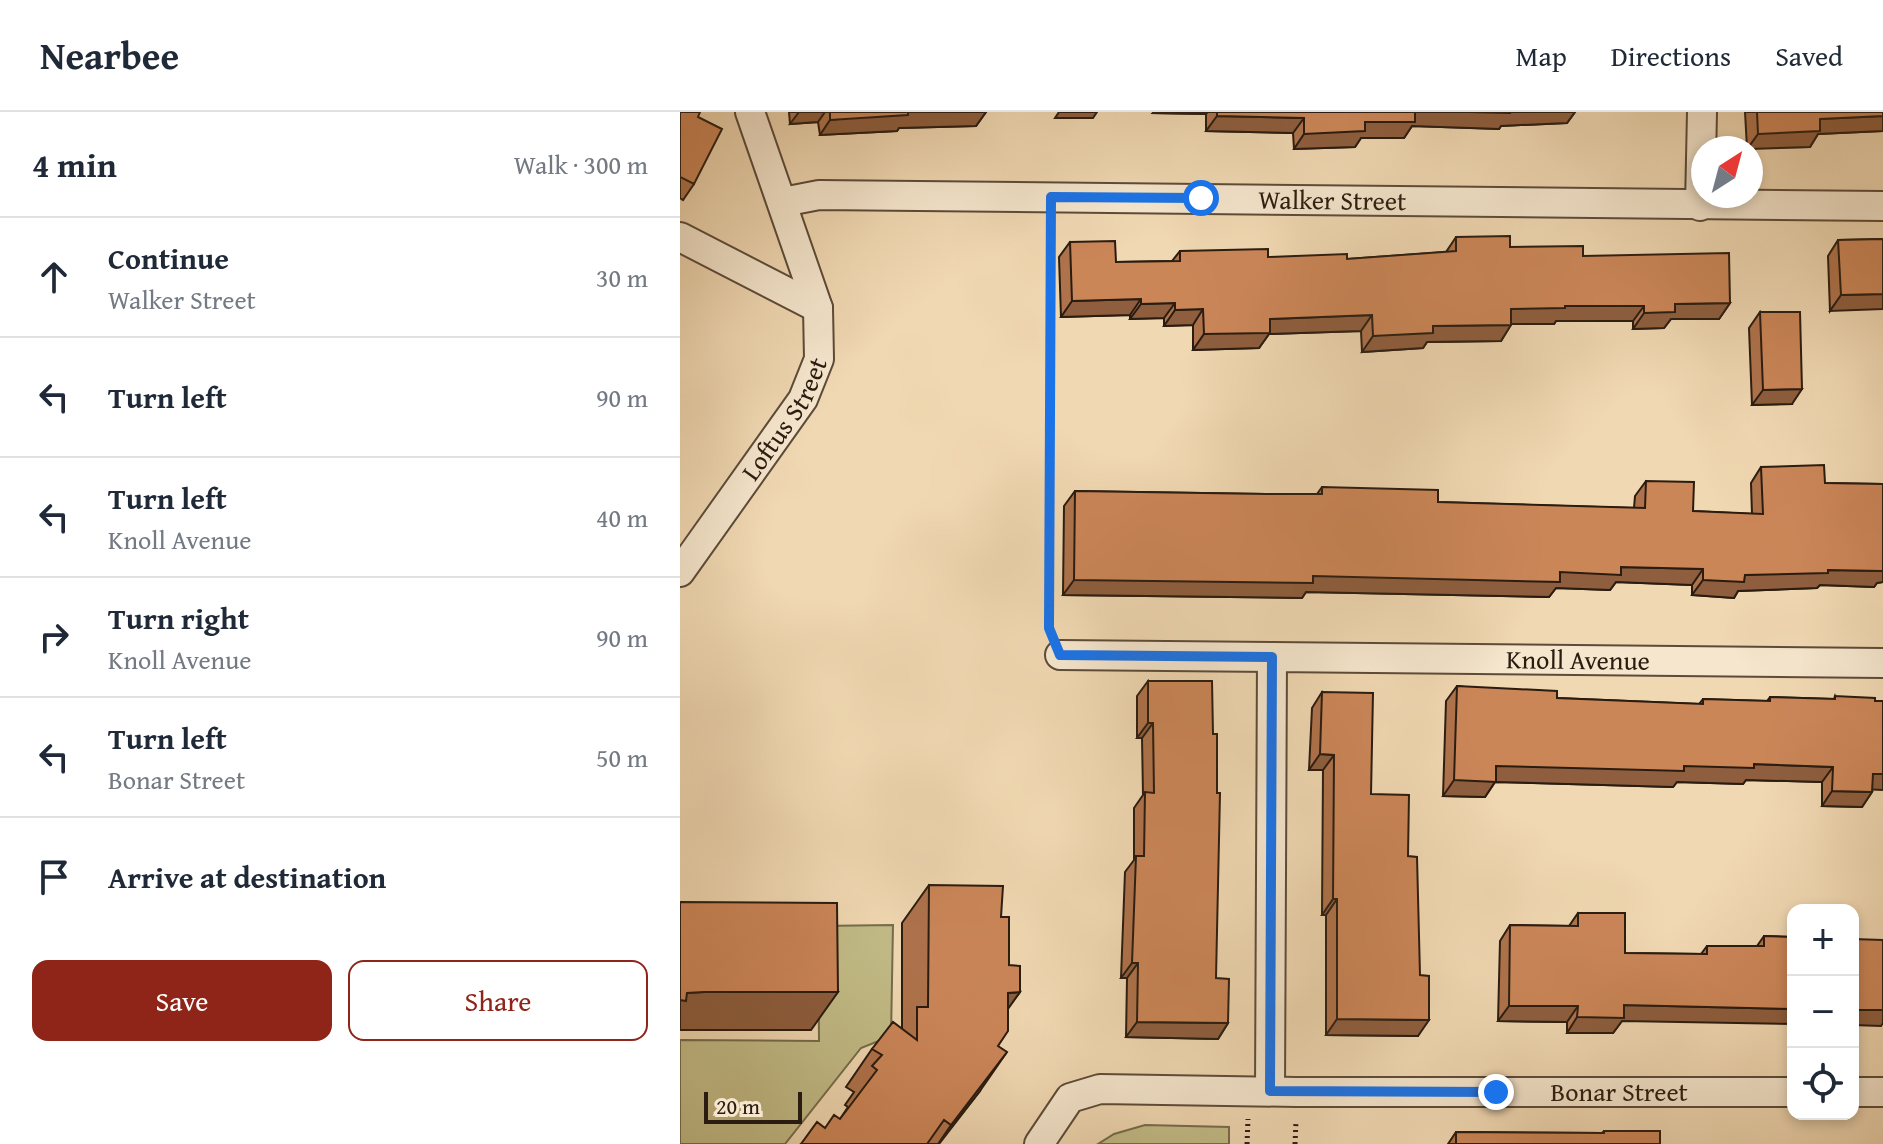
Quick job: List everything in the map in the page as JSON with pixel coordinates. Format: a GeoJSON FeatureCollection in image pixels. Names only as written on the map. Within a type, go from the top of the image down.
{"type":"FeatureCollection","features":[{"type":"Feature","properties":{"kind":"street","name":"Loftus Street"},"geometry":{"type":"LineString","coordinates":[[680,572],[803,399],[819,359],[818,308],[750,112]]}},
{"type":"Feature","properties":{"kind":"street"},"geometry":{"type":"LineString","coordinates":[[1701,136],[1702,112]]}},
{"type":"Feature","properties":{"kind":"street","name":"Walker Street"},"geometry":{"type":"LineString","coordinates":[[783,202],[819,195],[1691,206]]}},
{"type":"Feature","properties":{"kind":"street","name":"Walker Street"},"geometry":{"type":"LineString","coordinates":[[1763,206],[1883,206]]}},
{"type":"Feature","properties":{"kind":"street"},"geometry":{"type":"LineString","coordinates":[[680,237],[818,308]]}},
{"type":"Feature","properties":{"kind":"street","name":"Knoll Avenue"},"geometry":{"type":"LineString","coordinates":[[1060,655],[1883,663]]}},
{"type":"Feature","properties":{"kind":"street"},"geometry":{"type":"LineString","coordinates":[[1270,1091],[1272,657]]}},
{"type":"Feature","properties":{"kind":"street","name":"Bonar Street"},"geometry":{"type":"LineString","coordinates":[[1039,1144],[1070,1098],[1100,1089],[1787,1092]]}},
{"type":"Feature","properties":{"kind":"street"},"geometry":{"type":"LineString","coordinates":[[1859,1092],[1883,1092]]}},
{"type":"Feature","properties":{"kind":"path"},"geometry":{"type":"LineString","coordinates":[[1051,197],[1049,628],[1060,655]]}},
{"type":"Feature","properties":{"kind":"shaded area"},"geometry":{"type":"Polygon","coordinates":[[[893,925],[891,1036],[861,1048],[785,1144],[680,1144],[680,1040],[819,1041],[818,926],[893,925]]]}},
{"type":"Feature","properties":{"kind":"shaded area"},"geometry":{"type":"Polygon","coordinates":[[[1145,1125],[1229,1127],[1229,1144],[1098,1144],[1114,1134],[1145,1125]]]}},
{"type":"Feature","properties":{"kind":"building"},"geometry":{"type":"Polygon","coordinates":[[[680,112],[700,112],[698,117],[722,129],[694,184],[680,177],[680,112]]]}},
{"type":"Feature","properties":{"kind":"building"},"geometry":{"type":"Polygon","coordinates":[[[830,112],[908,112],[908,115],[830,120],[830,112]]]}},
{"type":"Feature","properties":{"kind":"building"},"geometry":{"type":"Polygon","coordinates":[[[1217,112],[1415,112],[1415,122],[1365,122],[1365,131],[1304,134],[1304,118],[1217,116],[1217,112]]]}},
{"type":"Feature","properties":{"kind":"building"},"geometry":{"type":"Polygon","coordinates":[[[1757,112],[1883,112],[1883,116],[1820,119],[1820,131],[1758,134],[1757,112]]]}},
{"type":"Feature","properties":{"kind":"building"},"geometry":{"type":"Polygon","coordinates":[[[1510,236],[1510,247],[1583,246],[1583,256],[1729,253],[1730,303],[1675,304],[1675,312],[1644,313],[1644,306],[1511,309],[1511,325],[1433,326],[1433,333],[1373,336],[1372,315],[1270,319],[1270,333],[1204,334],[1203,309],[1175,310],[1175,303],[1141,304],[1141,299],[1072,301],[1070,242],[1115,241],[1116,262],[1180,261],[1180,251],[1268,249],[1268,257],[1347,254],[1347,259],[1456,251],[1456,237],[1510,236]]]}},
{"type":"Feature","properties":{"kind":"building"},"geometry":{"type":"Polygon","coordinates":[[[1883,239],[1883,294],[1841,295],[1838,240],[1883,239]]]}},
{"type":"Feature","properties":{"kind":"building"},"geometry":{"type":"Polygon","coordinates":[[[1760,312],[1800,312],[1802,389],[1763,390],[1760,312]]]}},
{"type":"Feature","properties":{"kind":"building"},"geometry":{"type":"Polygon","coordinates":[[[1824,465],[1825,483],[1883,484],[1883,571],[1828,570],[1828,573],[1745,575],[1744,582],[1703,580],[1703,569],[1621,567],[1621,575],[1560,572],[1560,582],[1313,576],[1313,583],[1074,580],[1075,491],[1322,494],[1322,487],[1438,490],[1438,502],[1645,508],[1646,481],[1694,482],[1693,511],[1763,514],[1761,467],[1824,465]]]}},
{"type":"Feature","properties":{"kind":"building"},"geometry":{"type":"Polygon","coordinates":[[[1148,681],[1212,681],[1213,734],[1217,734],[1217,793],[1220,793],[1216,978],[1229,979],[1228,1023],[1137,1022],[1138,963],[1132,963],[1136,856],[1144,856],[1145,792],[1154,793],[1153,723],[1148,723],[1148,681]]]}},
{"type":"Feature","properties":{"kind":"building"},"geometry":{"type":"Polygon","coordinates":[[[1457,686],[1557,691],[1557,698],[1703,704],[1703,699],[1875,698],[1875,701],[1883,701],[1883,774],[1873,774],[1872,792],[1832,791],[1833,767],[1754,764],[1754,768],[1684,766],[1684,771],[1496,766],[1496,782],[1454,780],[1457,686]]]}},
{"type":"Feature","properties":{"kind":"building"},"geometry":{"type":"Polygon","coordinates":[[[1322,692],[1373,693],[1371,794],[1409,795],[1408,856],[1417,857],[1420,975],[1429,976],[1429,1020],[1337,1019],[1337,899],[1333,899],[1334,755],[1320,754],[1322,692]]]}},
{"type":"Feature","properties":{"kind":"building"},"geometry":{"type":"Polygon","coordinates":[[[929,885],[1003,886],[1001,917],[1009,917],[1009,965],[1020,966],[1020,992],[1008,993],[1008,1031],[998,1046],[1007,1052],[951,1125],[944,1120],[927,1144],[801,1144],[817,1122],[825,1128],[834,1115],[840,1119],[877,1070],[872,1066],[882,1055],[872,1049],[893,1022],[917,1040],[917,1007],[928,1007],[929,885]]]}},
{"type":"Feature","properties":{"kind":"building"},"geometry":{"type":"Polygon","coordinates":[[[680,902],[837,903],[838,992],[704,992],[687,993],[686,1001],[680,1000],[680,902]]]}},
{"type":"Feature","properties":{"kind":"building"},"geometry":{"type":"Polygon","coordinates":[[[1578,913],[1625,913],[1625,953],[1707,954],[1707,946],[1764,946],[1764,936],[1787,937],[1787,1009],[1624,1005],[1624,1018],[1577,1017],[1578,1006],[1509,1006],[1510,925],[1578,926],[1578,913]]]}},
{"type":"Feature","properties":{"kind":"building"},"geometry":{"type":"Polygon","coordinates":[[[1859,939],[1883,940],[1883,1010],[1859,1010],[1859,939]]]}},
{"type":"Feature","properties":{"kind":"building"},"geometry":{"type":"Polygon","coordinates":[[[1660,1131],[1660,1144],[1456,1144],[1456,1132],[1660,1131]]]}},
{"type":"Feature","properties":{"kind":"route"},"geometry":{"type":"LineString","coordinates":[[1201,198],[1051,197],[1049,628],[1060,655],[1272,657],[1270,1091],[1496,1092]]}}]}
